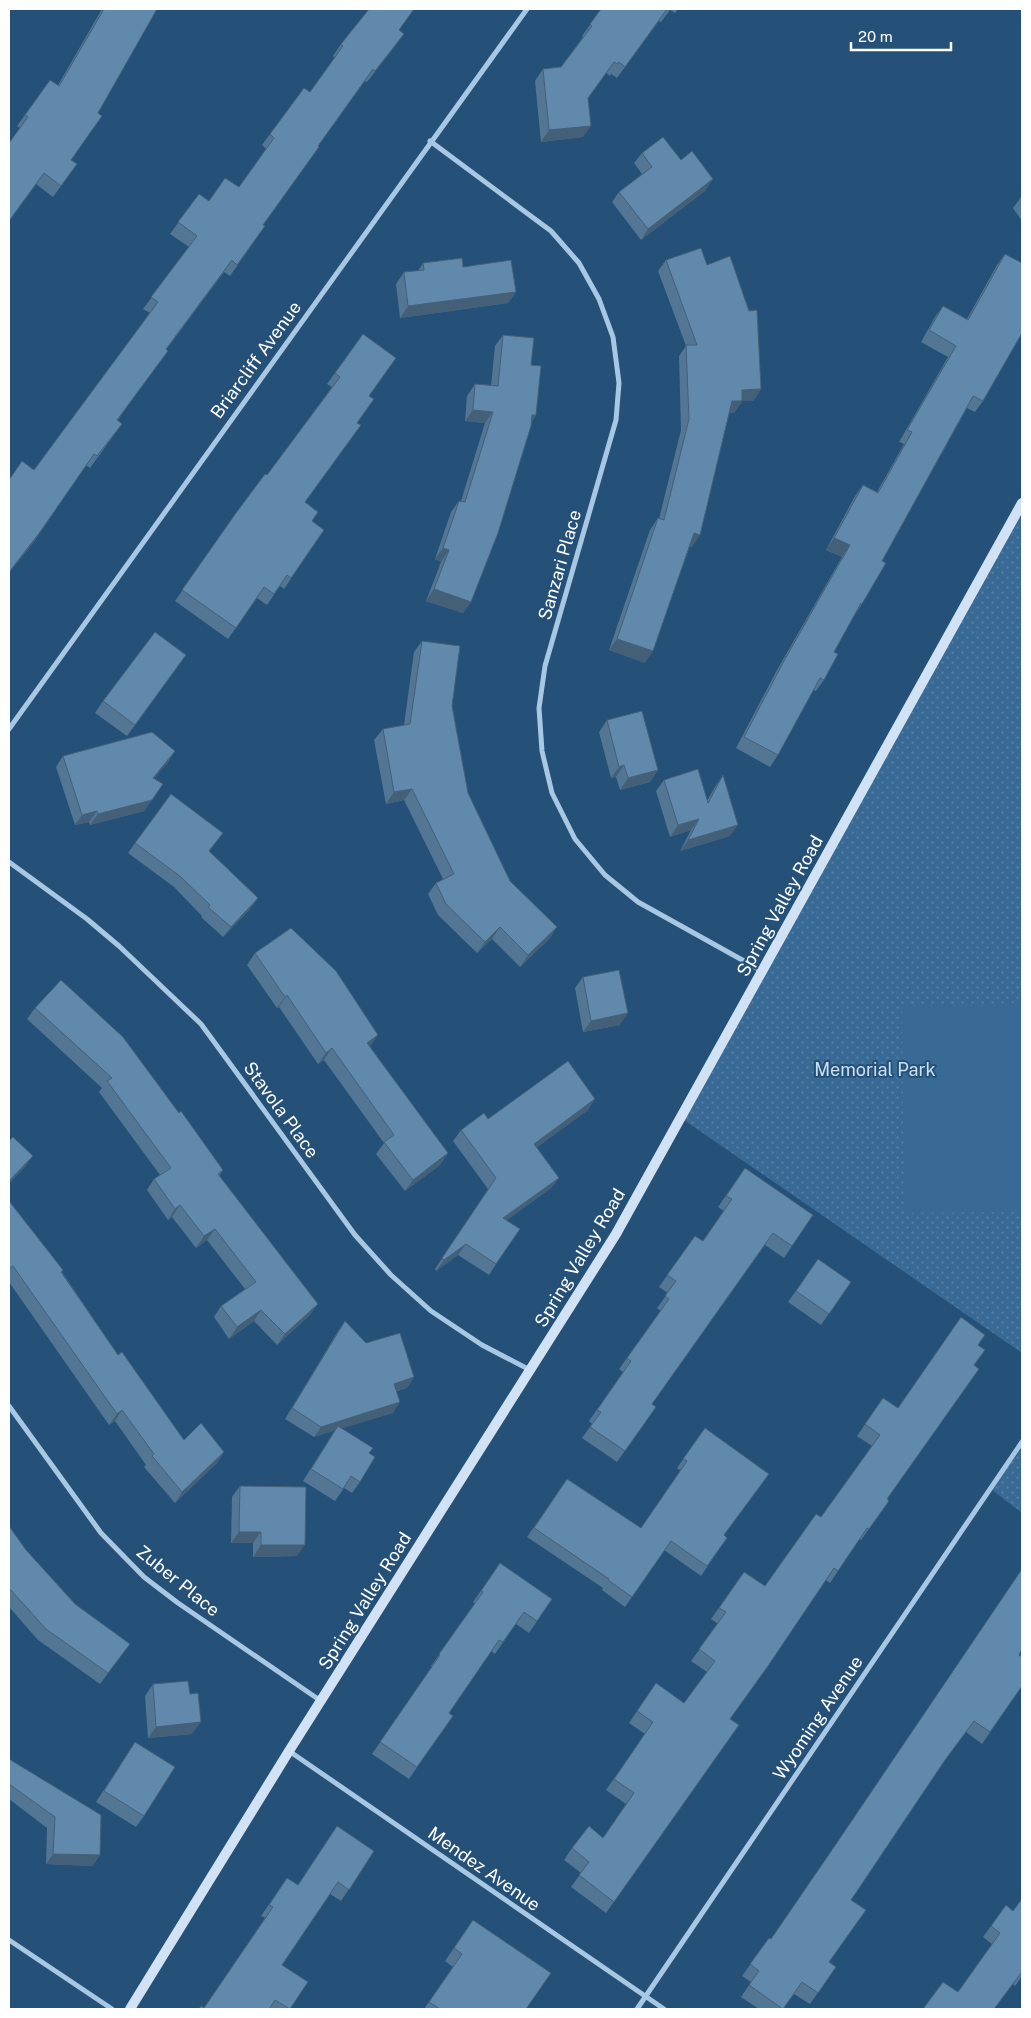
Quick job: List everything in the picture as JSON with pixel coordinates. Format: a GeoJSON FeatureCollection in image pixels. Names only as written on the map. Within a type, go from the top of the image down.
{"type":"FeatureCollection","features":[{"type":"Feature","properties":{"kind":"street","name":"Briarcliff Avenue"},"geometry":{"type":"LineString","coordinates":[[9,729],[430,141],[527,9]]}},
{"type":"Feature","properties":{"kind":"street","name":"Sanzari Place"},"geometry":{"type":"LineString","coordinates":[[430,141],[551,231],[578,263],[587,277],[599,298],[613,338],[619,383],[616,420],[545,666],[539,708],[542,751],[552,793],[575,838],[605,875],[638,902],[762,972]]}},
{"type":"Feature","properties":{"kind":"street","name":"Spring Valley Road"},"geometry":{"type":"LineString","coordinates":[[130,2009],[321,1701],[616,1234],[1022,503]]}},
{"type":"Feature","properties":{"kind":"street","name":"Stavola Place"},"geometry":{"type":"LineString","coordinates":[[9,862],[87,919],[119,946],[201,1024],[355,1235],[391,1275],[431,1311],[482,1346],[530,1370]]}},
{"type":"Feature","properties":{"kind":"street","name":"Zuber Place"},"geometry":{"type":"LineString","coordinates":[[9,1406],[101,1533],[144,1577],[178,1603],[321,1701]]}},
{"type":"Feature","properties":{"kind":"street","name":"Wyoming Avenue"},"geometry":{"type":"LineString","coordinates":[[637,2009],[1022,1442]]}},
{"type":"Feature","properties":{"kind":"street","name":"Mendez Avenue"},"geometry":{"type":"LineString","coordinates":[[290,1751],[664,2009]]}},
{"type":"Feature","properties":{"kind":"street"},"geometry":{"type":"LineString","coordinates":[[9,1940],[112,2009]]}},
{"type":"Feature","properties":{"kind":"green space","name":"Memorial Park"},"geometry":{"type":"Polygon","coordinates":[[[1022,503],[1022,1353],[681,1118],[1022,503]]]}},
{"type":"Feature","properties":{"kind":"green space"},"geometry":{"type":"Polygon","coordinates":[[[1022,1003],[1022,1212],[904,1213],[902,1005],[1022,1003]]]}},
{"type":"Feature","properties":{"kind":"green space"},"geometry":{"type":"Polygon","coordinates":[[[1022,1448],[1022,1513],[991,1489],[1022,1448]]]}},
{"type":"Feature","properties":{"kind":"building"},"geometry":{"type":"Polygon","coordinates":[[[104,9],[157,9],[98,113],[102,116],[71,160],[77,164],[61,186],[44,173],[9,221],[9,143],[28,117],[25,115],[50,80],[59,86],[104,9]]]}},
{"type":"Feature","properties":{"kind":"building"},"geometry":{"type":"Polygon","coordinates":[[[369,9],[414,9],[399,30],[404,34],[375,71],[373,69],[237,265],[232,260],[166,349],[168,351],[117,420],[122,424],[97,456],[94,454],[40,532],[9,572],[9,480],[22,461],[34,470],[158,302],[151,297],[197,236],[178,222],[199,194],[209,201],[225,178],[239,187],[274,138],[270,134],[304,88],[310,92],[343,46],[341,44],[369,9]]]}},
{"type":"Feature","properties":{"kind":"building"},"geometry":{"type":"Polygon","coordinates":[[[601,9],[667,9],[625,67],[619,62],[618,64],[614,62],[588,98],[591,126],[549,130],[543,69],[561,67],[592,26],[590,24],[601,9]]]}},
{"type":"Feature","properties":{"kind":"building"},"geometry":{"type":"Polygon","coordinates":[[[663,137],[681,160],[692,151],[713,179],[648,229],[619,192],[652,167],[642,153],[663,137]]]}},
{"type":"Feature","properties":{"kind":"building"},"geometry":{"type":"Polygon","coordinates":[[[701,248],[707,265],[730,256],[749,311],[757,310],[761,389],[742,390],[742,401],[732,401],[700,535],[694,533],[653,651],[617,639],[658,518],[664,520],[689,419],[686,345],[697,345],[666,260],[701,248]]]}},
{"type":"Feature","properties":{"kind":"building"},"geometry":{"type":"Polygon","coordinates":[[[1005,254],[1022,263],[1022,333],[983,401],[973,396],[882,561],[886,563],[834,652],[838,654],[824,680],[820,678],[778,755],[744,737],[785,659],[850,545],[834,538],[863,485],[878,493],[912,432],[907,430],[956,346],[929,330],[943,306],[968,320],[1005,254]]]}},
{"type":"Feature","properties":{"kind":"building"},"geometry":{"type":"Polygon","coordinates":[[[462,258],[463,267],[511,260],[516,292],[408,306],[404,272],[424,270],[423,263],[462,258]]]}},
{"type":"Feature","properties":{"kind":"building"},"geometry":{"type":"Polygon","coordinates":[[[363,334],[396,358],[369,396],[374,399],[357,423],[361,425],[305,502],[318,512],[312,521],[324,530],[291,578],[287,575],[274,594],[264,587],[236,628],[182,590],[236,513],[265,474],[267,475],[340,377],[335,373],[363,334]]]}},
{"type":"Feature","properties":{"kind":"building"},"geometry":{"type":"Polygon","coordinates":[[[503,335],[534,338],[531,365],[541,366],[536,415],[532,415],[531,426],[498,533],[471,602],[434,589],[449,550],[443,548],[459,501],[465,502],[493,412],[473,410],[475,384],[498,386],[503,335]]]}},
{"type":"Feature","properties":{"kind":"building"},"geometry":{"type":"Polygon","coordinates":[[[155,632],[186,655],[135,725],[103,701],[155,632]]]}},
{"type":"Feature","properties":{"kind":"building"},"geometry":{"type":"Polygon","coordinates":[[[422,641],[460,646],[452,706],[468,793],[510,881],[557,927],[528,955],[500,927],[485,942],[446,904],[436,883],[454,874],[412,789],[394,792],[383,729],[410,724],[422,641]]]}},
{"type":"Feature","properties":{"kind":"building"},"geometry":{"type":"Polygon","coordinates":[[[642,711],[658,770],[628,778],[624,765],[619,767],[607,720],[642,711]]]}},
{"type":"Feature","properties":{"kind":"building"},"geometry":{"type":"Polygon","coordinates":[[[152,732],[175,751],[153,778],[163,784],[152,800],[98,814],[97,811],[82,815],[63,756],[152,732]]]}},
{"type":"Feature","properties":{"kind":"building"},"geometry":{"type":"Polygon","coordinates":[[[698,769],[708,803],[723,775],[738,825],[688,840],[699,819],[678,825],[664,780],[698,769]]]}},
{"type":"Feature","properties":{"kind":"building"},"geometry":{"type":"Polygon","coordinates":[[[171,794],[223,833],[209,851],[258,898],[231,927],[208,907],[210,905],[181,877],[135,843],[171,794]]]}},
{"type":"Feature","properties":{"kind":"building"},"geometry":{"type":"Polygon","coordinates":[[[291,928],[336,971],[378,1035],[367,1043],[448,1153],[413,1180],[384,1142],[394,1135],[332,1048],[326,1053],[287,995],[285,997],[255,953],[291,928]]]}},
{"type":"Feature","properties":{"kind":"building"},"geometry":{"type":"Polygon","coordinates":[[[619,970],[628,1013],[591,1021],[583,977],[619,970]]]}},
{"type":"Feature","properties":{"kind":"building"},"geometry":{"type":"Polygon","coordinates":[[[61,980],[123,1037],[179,1113],[181,1111],[223,1170],[218,1174],[318,1304],[285,1334],[261,1310],[237,1327],[221,1306],[256,1282],[215,1229],[204,1236],[180,1205],[175,1209],[154,1179],[171,1168],[107,1081],[112,1078],[35,1008],[61,980]]]}},
{"type":"Feature","properties":{"kind":"building"},"geometry":{"type":"Polygon","coordinates":[[[568,1061],[595,1099],[534,1144],[559,1178],[503,1218],[520,1229],[496,1264],[466,1244],[444,1260],[442,1258],[496,1178],[461,1130],[484,1113],[488,1119],[568,1061]]]}},
{"type":"Feature","properties":{"kind":"building"},"geometry":{"type":"Polygon","coordinates":[[[13,1137],[33,1156],[9,1181],[9,1141],[13,1137]]]}},
{"type":"Feature","properties":{"kind":"building"},"geometry":{"type":"Polygon","coordinates":[[[745,1168],[813,1215],[792,1246],[773,1233],[652,1404],[656,1407],[625,1451],[590,1427],[601,1412],[597,1410],[631,1361],[627,1358],[669,1299],[665,1296],[676,1281],[667,1275],[695,1236],[703,1241],[732,1199],[726,1196],[745,1168]]]}},
{"type":"Feature","properties":{"kind":"building"},"geometry":{"type":"Polygon","coordinates":[[[9,1201],[63,1270],[61,1272],[118,1355],[122,1352],[184,1440],[201,1423],[224,1452],[182,1492],[152,1456],[154,1454],[122,1410],[117,1414],[13,1266],[10,1268],[9,1201]]]}},
{"type":"Feature","properties":{"kind":"building"},"geometry":{"type":"Polygon","coordinates":[[[818,1259],[851,1282],[829,1314],[796,1291],[818,1259]]]}},
{"type":"Feature","properties":{"kind":"building"},"geometry":{"type":"Polygon","coordinates":[[[961,1317],[985,1335],[978,1345],[985,1350],[974,1365],[979,1369],[887,1499],[889,1501],[869,1529],[867,1528],[838,1571],[834,1568],[730,1719],[739,1725],[614,1902],[579,1875],[589,1862],[572,1848],[589,1826],[603,1838],[634,1793],[614,1779],[653,1722],[637,1711],[656,1683],[684,1703],[715,1661],[699,1649],[726,1612],[719,1608],[744,1572],[765,1586],[816,1514],[821,1517],[880,1435],[865,1424],[883,1398],[898,1408],[961,1317]]]}},
{"type":"Feature","properties":{"kind":"building"},"geometry":{"type":"Polygon","coordinates":[[[345,1321],[366,1343],[400,1333],[414,1377],[394,1384],[400,1402],[321,1427],[292,1408],[345,1321]]]}},
{"type":"Feature","properties":{"kind":"building"},"geometry":{"type":"Polygon","coordinates":[[[338,1426],[373,1448],[369,1453],[375,1457],[360,1482],[351,1476],[343,1489],[311,1469],[338,1426]]]}},
{"type":"Feature","properties":{"kind":"building"},"geometry":{"type":"Polygon","coordinates":[[[705,1428],[769,1474],[724,1535],[727,1538],[707,1566],[671,1541],[632,1597],[534,1528],[567,1479],[641,1528],[687,1461],[683,1459],[705,1428]]]}},
{"type":"Feature","properties":{"kind":"building"},"geometry":{"type":"Polygon","coordinates":[[[240,1486],[306,1487],[305,1545],[261,1545],[261,1532],[239,1532],[240,1486]]]}},
{"type":"Feature","properties":{"kind":"building"},"geometry":{"type":"Polygon","coordinates":[[[9,1526],[26,1550],[75,1604],[130,1644],[108,1673],[46,1629],[9,1588],[9,1526]]]}},
{"type":"Feature","properties":{"kind":"building"},"geometry":{"type":"Polygon","coordinates":[[[500,1563],[552,1599],[537,1621],[524,1612],[503,1642],[499,1640],[449,1713],[453,1716],[417,1767],[380,1742],[483,1592],[481,1591],[500,1563]]]}},
{"type":"Feature","properties":{"kind":"building"},"geometry":{"type":"Polygon","coordinates":[[[1022,1569],[1022,1649],[1019,1655],[1022,1657],[1022,1686],[990,1732],[974,1721],[945,1760],[851,1900],[866,1910],[829,1962],[836,1967],[818,1993],[802,1982],[783,2009],[749,1985],[759,1971],[750,1964],[769,1938],[771,1939],[1022,1569]]]}},
{"type":"Feature","properties":{"kind":"building"},"geometry":{"type":"Polygon","coordinates":[[[188,1681],[190,1694],[198,1693],[201,1722],[156,1727],[153,1684],[188,1681]]]}},
{"type":"Feature","properties":{"kind":"building"},"geometry":{"type":"Polygon","coordinates":[[[135,1742],[175,1767],[144,1816],[104,1791],[135,1742]]]}},
{"type":"Feature","properties":{"kind":"building"},"geometry":{"type":"Polygon","coordinates":[[[9,1759],[101,1815],[100,1855],[53,1854],[55,1817],[9,1784],[9,1759]]]}},
{"type":"Feature","properties":{"kind":"building"},"geometry":{"type":"Polygon","coordinates":[[[337,1826],[374,1851],[349,1890],[338,1882],[282,1965],[308,1982],[290,2009],[275,2000],[269,2009],[199,2009],[201,2006],[204,2008],[273,1907],[269,1905],[287,1878],[298,1885],[337,1826]]]}},
{"type":"Feature","properties":{"kind":"building"},"geometry":{"type":"Polygon","coordinates":[[[1022,1899],[1022,1974],[994,2009],[923,2009],[943,1982],[958,1992],[1000,1933],[991,1926],[1006,1905],[1013,1911],[1022,1899]]]}},
{"type":"Feature","properties":{"kind":"building"},"geometry":{"type":"Polygon","coordinates":[[[473,1920],[551,1973],[526,2009],[440,2009],[429,2002],[462,1954],[454,1948],[473,1920]]]}}]}
